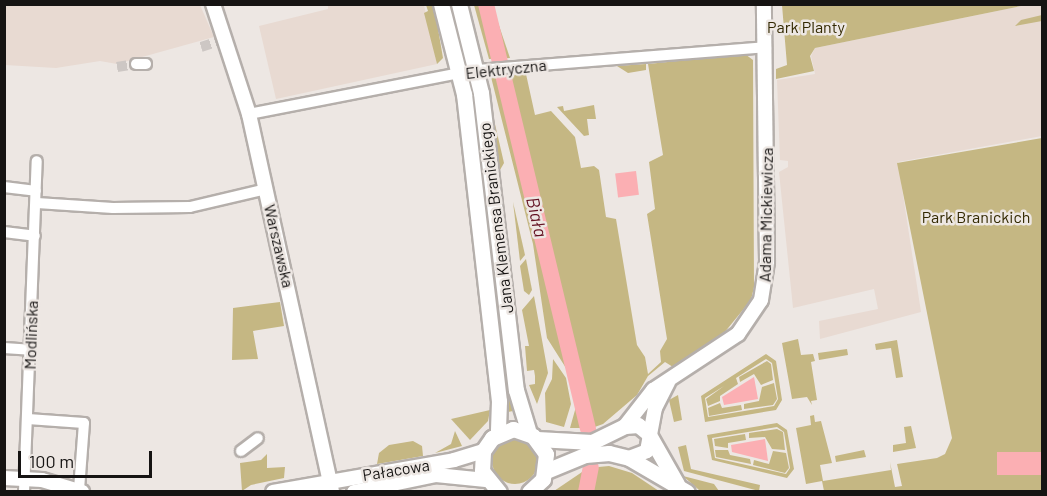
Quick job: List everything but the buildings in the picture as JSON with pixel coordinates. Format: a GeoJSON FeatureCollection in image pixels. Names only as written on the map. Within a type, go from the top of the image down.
{"type":"FeatureCollection","features":[{"type":"Feature","properties":{"kind":"main road","name":"Jana Klemensa Branickiego"},"geometry":{"type":"LineString","coordinates":[[441,4],[468,72],[494,359],[498,433]]}},
{"type":"Feature","properties":{"kind":"main road","name":"Jana Klemensa Branickiego"},"geometry":{"type":"LineString","coordinates":[[459,4],[516,390],[533,436],[546,454],[546,471]]}},
{"type":"Feature","properties":{"kind":"main road"},"geometry":{"type":"LineString","coordinates":[[494,359],[513,358]]}},
{"type":"Feature","properties":{"kind":"main road"},"geometry":{"type":"LineString","coordinates":[[535,489],[546,471],[604,446],[626,426],[644,428],[682,488]]}},
{"type":"Feature","properties":{"kind":"main road"},"geometry":{"type":"LineString","coordinates":[[493,488],[483,452],[498,433],[513,429],[533,436],[604,446],[682,488]]}},
{"type":"Feature","properties":{"kind":"street","name":"Warszawska"},"geometry":{"type":"LineString","coordinates":[[213,4],[221,40],[249,114],[331,486]]}},
{"type":"Feature","properties":{"kind":"street","name":"Adama Mickiewicza"},"geometry":{"type":"LineString","coordinates":[[626,426],[653,390],[738,334],[754,314],[765,287],[766,47],[764,4]]}},
{"type":"Feature","properties":{"kind":"street","name":"Elektryczna"},"geometry":{"type":"LineString","coordinates":[[249,114],[468,72],[766,47]]}},
{"type":"Feature","properties":{"kind":"street","name":"Modlińska"},"geometry":{"type":"LineString","coordinates":[[24,485],[37,161]]}},
{"type":"Feature","properties":{"kind":"street"},"geometry":{"type":"LineString","coordinates":[[4,187],[36,197],[113,208],[190,207],[266,189]]}},
{"type":"Feature","properties":{"kind":"street"},"geometry":{"type":"LineString","coordinates":[[4,232],[35,236]]}},
{"type":"Feature","properties":{"kind":"street"},"geometry":{"type":"LineString","coordinates":[[4,348],[30,350]]}},
{"type":"Feature","properties":{"kind":"street","name":"Adama Mickiewicza"},"geometry":{"type":"LineString","coordinates":[[651,438],[655,408],[669,381]]}},
{"type":"Feature","properties":{"kind":"street"},"geometry":{"type":"LineString","coordinates":[[4,478],[24,485],[80,491],[84,423],[28,419]]}},
{"type":"Feature","properties":{"kind":"street"},"geometry":{"type":"LineString","coordinates":[[241,451],[258,438]]}},
{"type":"Feature","properties":{"kind":"street"},"geometry":{"type":"LineString","coordinates":[[629,458],[642,455],[651,438]]}},
{"type":"Feature","properties":{"kind":"street","name":"Pałacowa"},"geometry":{"type":"LineString","coordinates":[[273,492],[331,486],[483,452]]}},
{"type":"Feature","properties":{"kind":"street","name":"Pałacowa"},"geometry":{"type":"LineString","coordinates":[[354,492],[436,474],[493,488]]}},
{"type":"Feature","properties":{"kind":"shaded area"},"geometry":{"type":"Polygon","coordinates":[[[5,5],[200,5],[214,37],[117,64],[100,61],[56,68],[5,65],[5,5]]]}},
{"type":"Feature","properties":{"kind":"shaded area"},"geometry":{"type":"Polygon","coordinates":[[[328,5],[424,5],[437,64],[276,99],[259,26],[328,9],[328,5]]]}},
{"type":"Feature","properties":{"kind":"shaded area"},"geometry":{"type":"Polygon","coordinates":[[[1026,5],[1042,5],[1042,136],[898,162],[921,312],[820,339],[819,321],[878,309],[874,289],[793,308],[779,172],[788,167],[788,161],[780,160],[777,80],[815,74],[811,56],[815,48],[1026,5]]]}},
{"type":"Feature","properties":{"kind":"shaded area"},"geometry":{"type":"Polygon","coordinates":[[[636,171],[639,195],[618,197],[615,174],[636,171]]]}},
{"type":"Feature","properties":{"kind":"shaded area"},"geometry":{"type":"Polygon","coordinates":[[[754,377],[758,399],[724,405],[722,397],[754,377]]]}},
{"type":"Feature","properties":{"kind":"shaded area"},"geometry":{"type":"Polygon","coordinates":[[[765,439],[768,461],[732,452],[731,445],[765,439]]]}},
{"type":"Feature","properties":{"kind":"shaded area"},"geometry":{"type":"Polygon","coordinates":[[[997,452],[1042,452],[1042,475],[997,475],[997,452]]]}},
{"type":"Feature","properties":{"kind":"green space","name":"Park Planty"},"geometry":{"type":"Polygon","coordinates":[[[782,4],[1026,5],[815,48],[810,56],[814,71],[776,79],[776,69],[787,65],[782,4]]]}},
{"type":"Feature","properties":{"kind":"green space"},"geometry":{"type":"Polygon","coordinates":[[[426,5],[432,5],[437,23],[443,58],[437,64],[424,13],[428,11],[426,5]]]}},
{"type":"Feature","properties":{"kind":"green space"},"geometry":{"type":"Polygon","coordinates":[[[474,5],[492,5],[510,58],[489,59],[474,5]]]}},
{"type":"Feature","properties":{"kind":"green space"},"geometry":{"type":"Polygon","coordinates":[[[1042,15],[1042,21],[1015,26],[1021,20],[1042,15]]]}},
{"type":"Feature","properties":{"kind":"green space"},"geometry":{"type":"Polygon","coordinates":[[[745,54],[753,60],[754,287],[751,300],[724,333],[673,367],[665,362],[648,376],[637,395],[603,424],[592,428],[570,428],[577,403],[571,376],[547,338],[533,244],[491,77],[526,74],[535,115],[551,111],[575,137],[581,168],[594,166],[599,170],[606,217],[616,219],[637,345],[645,357],[648,374],[661,362],[660,351],[667,339],[647,214],[655,209],[649,162],[663,155],[648,64],[745,54]]]}},
{"type":"Feature","properties":{"kind":"green space"},"geometry":{"type":"Polygon","coordinates":[[[646,64],[646,70],[628,73],[617,66],[646,64]]]}},
{"type":"Feature","properties":{"kind":"green space"},"geometry":{"type":"Polygon","coordinates":[[[473,79],[504,354],[470,88],[473,79]]]}},
{"type":"Feature","properties":{"kind":"green space"},"geometry":{"type":"Polygon","coordinates":[[[485,81],[504,163],[500,170],[497,169],[485,81]]]}},
{"type":"Feature","properties":{"kind":"green space"},"geometry":{"type":"Polygon","coordinates":[[[594,105],[596,119],[587,119],[589,135],[584,136],[557,107],[563,106],[564,111],[594,105]]]}},
{"type":"Feature","properties":{"kind":"green space","name":"Park Branickich"},"geometry":{"type":"Polygon","coordinates":[[[1042,138],[1042,491],[824,491],[822,481],[806,484],[796,428],[811,425],[810,416],[814,415],[815,422],[821,421],[832,463],[820,465],[823,481],[891,470],[890,462],[895,487],[902,486],[897,464],[937,458],[945,454],[952,438],[897,163],[1042,138]]]}},
{"type":"Feature","properties":{"kind":"green space"},"geometry":{"type":"Polygon","coordinates":[[[513,202],[525,255],[520,261],[513,202]]]}},
{"type":"Feature","properties":{"kind":"green space"},"geometry":{"type":"Polygon","coordinates":[[[526,259],[532,290],[529,295],[524,291],[520,266],[526,259]]]}},
{"type":"Feature","properties":{"kind":"green space"},"geometry":{"type":"Polygon","coordinates":[[[534,296],[548,373],[537,404],[529,385],[535,384],[535,376],[534,370],[527,371],[525,346],[529,346],[522,310],[534,296]]]}},
{"type":"Feature","properties":{"kind":"green space"},"geometry":{"type":"Polygon","coordinates":[[[280,302],[284,326],[253,331],[258,359],[232,360],[233,308],[280,302]]]}},
{"type":"Feature","properties":{"kind":"green space"},"geometry":{"type":"Polygon","coordinates":[[[798,339],[801,355],[813,354],[815,361],[811,362],[817,400],[811,401],[812,405],[807,397],[792,399],[782,343],[798,339]]]}},
{"type":"Feature","properties":{"kind":"green space"},"geometry":{"type":"Polygon","coordinates":[[[897,340],[903,377],[896,378],[891,348],[876,350],[875,344],[897,340]]]}},
{"type":"Feature","properties":{"kind":"green space"},"geometry":{"type":"Polygon","coordinates":[[[847,349],[848,355],[819,360],[818,353],[847,349]]]}},
{"type":"Feature","properties":{"kind":"green space"},"geometry":{"type":"Polygon","coordinates":[[[766,354],[776,361],[782,400],[776,410],[705,422],[701,396],[766,354]],[[766,359],[736,378],[738,384],[720,396],[720,401],[708,406],[706,399],[724,386],[705,398],[708,417],[774,406],[778,399],[772,363],[766,359]]]}},
{"type":"Feature","properties":{"kind":"green space"},"geometry":{"type":"Polygon","coordinates":[[[553,359],[566,378],[571,404],[564,427],[546,422],[545,393],[552,379],[553,359]]]}},
{"type":"Feature","properties":{"kind":"green space"},"geometry":{"type":"Polygon","coordinates":[[[767,361],[771,364],[773,380],[761,385],[754,374],[740,382],[739,377],[767,361]]]}},
{"type":"Feature","properties":{"kind":"green space"},"geometry":{"type":"Polygon","coordinates":[[[503,364],[508,364],[518,410],[508,412],[503,364]]]}},
{"type":"Feature","properties":{"kind":"green space"},"geometry":{"type":"Polygon","coordinates":[[[774,383],[777,399],[773,405],[744,409],[744,404],[759,401],[762,387],[774,383]]]}},
{"type":"Feature","properties":{"kind":"green space"},"geometry":{"type":"Polygon","coordinates":[[[678,395],[682,420],[674,422],[669,400],[678,395]]]}},
{"type":"Feature","properties":{"kind":"green space"},"geometry":{"type":"Polygon","coordinates":[[[720,403],[722,408],[741,405],[742,410],[709,416],[708,408],[720,403]]]}},
{"type":"Feature","properties":{"kind":"green space"},"geometry":{"type":"Polygon","coordinates":[[[490,410],[488,421],[470,440],[451,419],[490,410]]]}},
{"type":"Feature","properties":{"kind":"green space"},"geometry":{"type":"Polygon","coordinates":[[[777,423],[787,430],[794,469],[787,478],[712,460],[707,435],[777,423]],[[777,427],[712,438],[715,458],[786,474],[790,468],[784,432],[777,427]]]}},
{"type":"Feature","properties":{"kind":"green space"},"geometry":{"type":"Polygon","coordinates":[[[911,426],[916,448],[893,452],[893,445],[906,443],[904,427],[911,426]]]}},
{"type":"Feature","properties":{"kind":"green space"},"geometry":{"type":"Polygon","coordinates":[[[777,429],[783,432],[785,450],[772,449],[765,437],[749,438],[749,433],[777,429]]]}},
{"type":"Feature","properties":{"kind":"green space"},"geometry":{"type":"Polygon","coordinates":[[[455,431],[462,446],[435,453],[451,444],[455,431]]]}},
{"type":"Feature","properties":{"kind":"green space"},"geometry":{"type":"Polygon","coordinates":[[[745,434],[746,440],[728,443],[728,448],[715,446],[714,439],[745,434]]]}},
{"type":"Feature","properties":{"kind":"green space"},"geometry":{"type":"Polygon","coordinates":[[[515,438],[531,445],[538,461],[531,477],[515,484],[499,477],[492,461],[499,445],[515,438]]]}},
{"type":"Feature","properties":{"kind":"green space"},"geometry":{"type":"Polygon","coordinates":[[[413,441],[422,446],[423,456],[377,464],[379,453],[389,445],[413,441]]]}},
{"type":"Feature","properties":{"kind":"green space"},"geometry":{"type":"Polygon","coordinates":[[[686,445],[691,469],[760,485],[759,491],[684,471],[678,447],[686,445]]]}},
{"type":"Feature","properties":{"kind":"green space"},"geometry":{"type":"Polygon","coordinates":[[[715,450],[728,450],[730,455],[750,459],[751,464],[716,457],[715,450]]]}},
{"type":"Feature","properties":{"kind":"green space"},"geometry":{"type":"Polygon","coordinates":[[[864,450],[866,457],[836,462],[835,456],[864,450]]]}},
{"type":"Feature","properties":{"kind":"green space"},"geometry":{"type":"Polygon","coordinates":[[[773,451],[786,453],[789,468],[785,473],[753,465],[754,460],[769,464],[773,451]]]}},
{"type":"Feature","properties":{"kind":"green space"},"geometry":{"type":"Polygon","coordinates":[[[267,454],[267,468],[285,467],[284,478],[251,485],[242,491],[240,463],[261,460],[267,454]]]}},
{"type":"Feature","properties":{"kind":"green space"},"geometry":{"type":"Polygon","coordinates":[[[609,466],[632,473],[659,491],[554,491],[588,468],[609,466]]]}},
{"type":"Feature","properties":{"kind":"green space"},"geometry":{"type":"Polygon","coordinates":[[[683,476],[714,484],[719,491],[699,490],[683,476]]]}},
{"type":"Feature","properties":{"kind":"waterway","name":"Biała"},"geometry":{"type":"LineString","coordinates":[[486,4],[588,429]]}},
{"type":"Feature","properties":{"kind":"waterway","name":"Biała"},"geometry":{"type":"LineString","coordinates":[[586,492],[591,467]]}},
{"type":"Feature","properties":{"kind":"tunnel"},"geometry":{"type":"LineString","coordinates":[[201,47],[216,42]]}},
{"type":"Feature","properties":{"kind":"tunnel"},"geometry":{"type":"LineString","coordinates":[[117,67],[136,64]]}}]}
